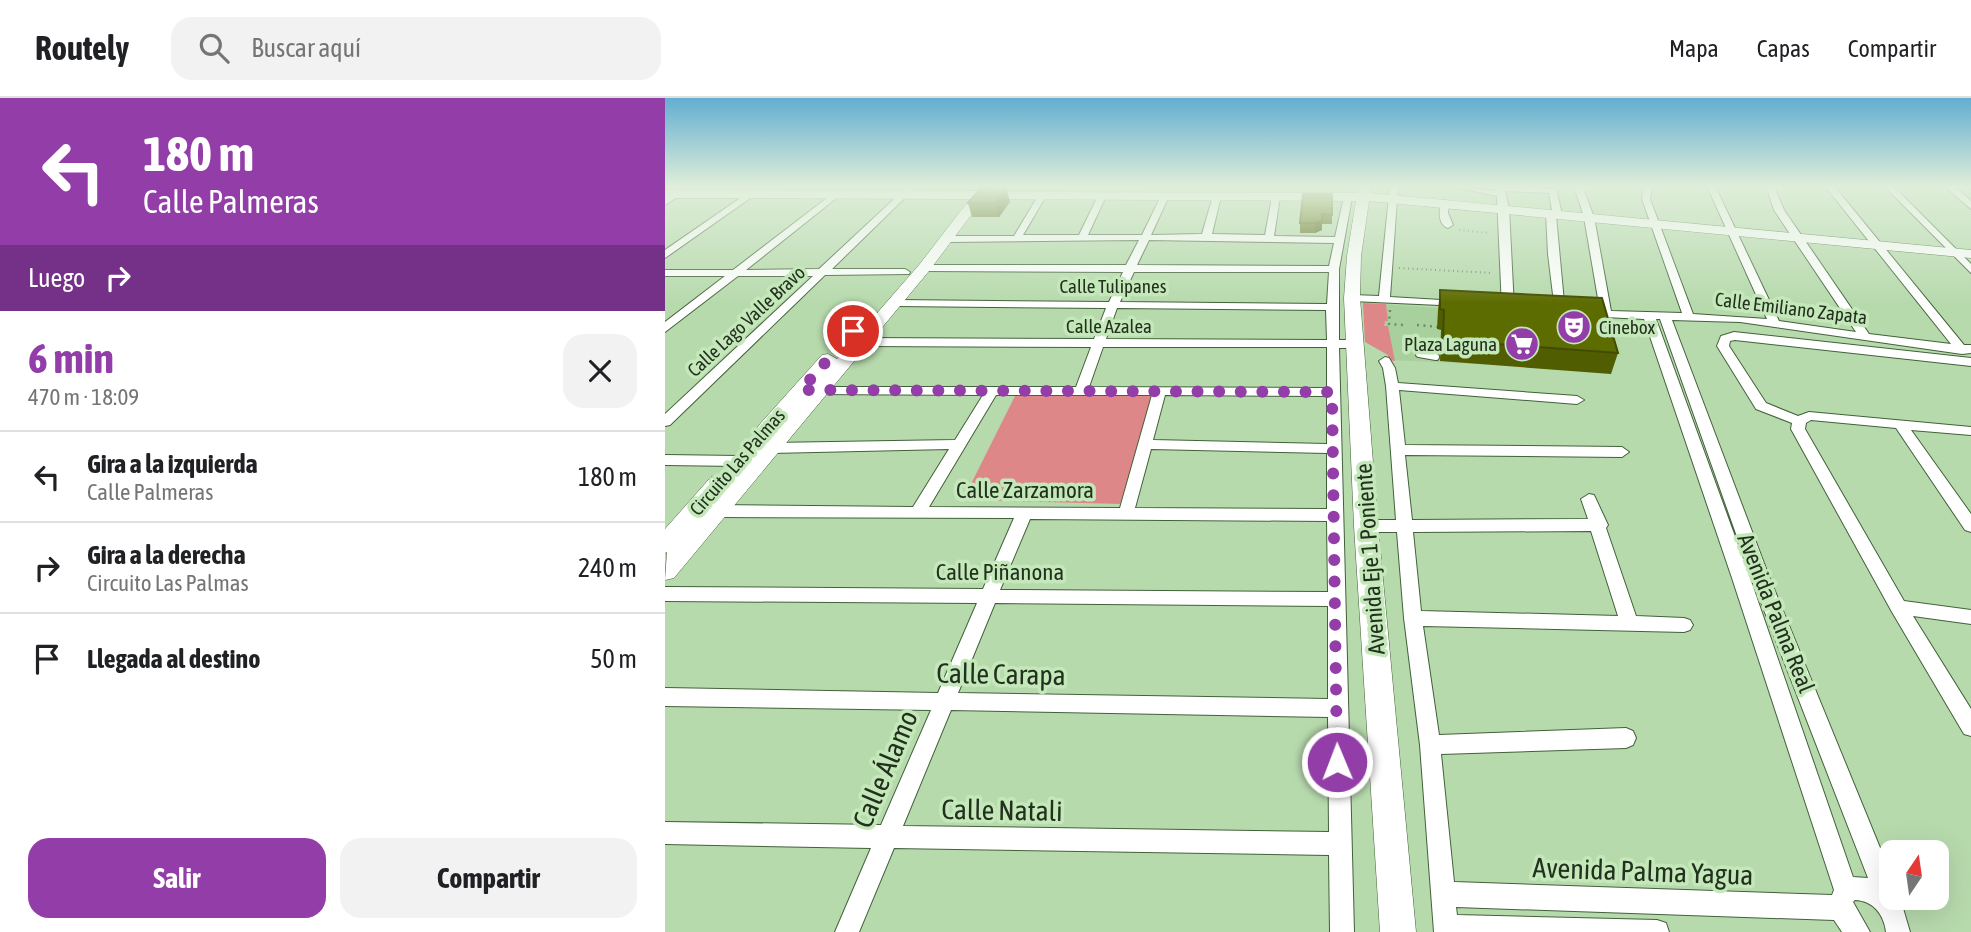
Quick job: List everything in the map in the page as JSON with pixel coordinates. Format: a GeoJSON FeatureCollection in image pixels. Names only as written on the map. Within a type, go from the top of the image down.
{"type":"FeatureCollection","features":[{"type":"Feature","properties":{"kind":"street"},"geometry":{"type":"LineString","coordinates":[[665,256],[709,225]]}},
{"type":"Feature","properties":{"kind":"street"},"geometry":{"type":"LineString","coordinates":[[665,328],[796,225]]}},
{"type":"Feature","properties":{"kind":"street","name":"Calle Lago Valle Bravo"},"geometry":{"type":"LineString","coordinates":[[665,422],[873,225]]}},
{"type":"Feature","properties":{"kind":"street","name":"Circuito Las Palmas"},"geometry":{"type":"LineString","coordinates":[[665,544],[946,225]]}},
{"type":"Feature","properties":{"kind":"street","name":"Circuito Las Palmas"},"geometry":{"type":"LineString","coordinates":[[665,571],[822,390],[949,239],[957,225]]}},
{"type":"Feature","properties":{"kind":"street"},"geometry":{"type":"LineString","coordinates":[[1017,238],[1024,225]]}},
{"type":"Feature","properties":{"kind":"street"},"geometry":{"type":"LineString","coordinates":[[1082,237],[1086,225]]}},
{"type":"Feature","properties":{"kind":"street"},"geometry":{"type":"LineString","coordinates":[[1081,391],[1112,304],[1143,238],[1152,225]]}},
{"type":"Feature","properties":{"kind":"street"},"geometry":{"type":"LineString","coordinates":[[1206,237],[1209,225]]}},
{"type":"Feature","properties":{"kind":"street"},"geometry":{"type":"LineString","coordinates":[[1269,239],[1270,225]]}},
{"type":"Feature","properties":{"kind":"street","name":"Avenida Eje 1 Poniente"},"geometry":{"type":"LineString","coordinates":[[1342,932],[1336,708],[1332,307],[1339,240],[1346,225]]}},
{"type":"Feature","properties":{"kind":"street","name":"Avenida Eje 1 Poniente"},"geometry":{"type":"LineString","coordinates":[[1357,225],[1352,298],[1366,526],[1398,932]]}},
{"type":"Feature","properties":{"kind":"street"},"geometry":{"type":"LineString","coordinates":[[1385,304],[1389,225]]}},
{"type":"Feature","properties":{"kind":"street"},"geometry":{"type":"LineString","coordinates":[[1504,225],[1507,274],[1502,308],[1521,309]]}},
{"type":"Feature","properties":{"kind":"street"},"geometry":{"type":"LineString","coordinates":[[1554,225],[1553,254],[1561,312]]}},
{"type":"Feature","properties":{"kind":"street"},"geometry":{"type":"LineString","coordinates":[[1590,225],[1606,313]]}},
{"type":"Feature","properties":{"kind":"street"},"geometry":{"type":"LineString","coordinates":[[1656,225],[1688,315]]}},
{"type":"Feature","properties":{"kind":"street"},"geometry":{"type":"LineString","coordinates":[[1673,225],[1971,254]]}},
{"type":"Feature","properties":{"kind":"street"},"geometry":{"type":"LineString","coordinates":[[1728,225],[1774,323]]}},
{"type":"Feature","properties":{"kind":"street"},"geometry":{"type":"LineString","coordinates":[[1789,225],[1864,337]]}},
{"type":"Feature","properties":{"kind":"street"},"geometry":{"type":"LineString","coordinates":[[1861,225],[1965,348],[1971,361]]}},
{"type":"Feature","properties":{"kind":"street"},"geometry":{"type":"LineString","coordinates":[[1927,225],[1971,270]]}},
{"type":"Feature","properties":{"kind":"street"},"geometry":{"type":"LineString","coordinates":[[949,239],[1206,237],[1339,240]]}},
{"type":"Feature","properties":{"kind":"street"},"geometry":{"type":"LineString","coordinates":[[924,268],[1334,270]]}},
{"type":"Feature","properties":{"kind":"street"},"geometry":{"type":"LineString","coordinates":[[665,273],[905,272]]}},
{"type":"Feature","properties":{"kind":"street"},"geometry":{"type":"LineString","coordinates":[[1352,298],[1385,304],[1472,305]]}},
{"type":"Feature","properties":{"kind":"street","name":"Calle Tulipanes"},"geometry":{"type":"LineString","coordinates":[[895,303],[1332,307]]}},
{"type":"Feature","properties":{"kind":"street","name":"Calle Emiliano Zapata"},"geometry":{"type":"LineString","coordinates":[[1548,311],[1688,315],[1774,323],[1864,337],[1965,348]]}},
{"type":"Feature","properties":{"kind":"street","name":"Avenida Palma Real"},"geometry":{"type":"LineString","coordinates":[[1656,314],[1692,417],[1761,579],[1897,926]]}},
{"type":"Feature","properties":{"kind":"street"},"geometry":{"type":"LineString","coordinates":[[1971,361],[1734,337],[1725,338],[1723,346],[1761,405],[1772,412],[1799,421],[1809,416],[1971,431]]}},
{"type":"Feature","properties":{"kind":"street","name":"Calle Azalea"},"geometry":{"type":"LineString","coordinates":[[862,342],[1356,344]]}},
{"type":"Feature","properties":{"kind":"street","name":"Avenida Eje 1 Poniente"},"geometry":{"type":"LineString","coordinates":[[1385,361],[1392,386],[1403,526],[1430,745],[1446,929]]}},
{"type":"Feature","properties":{"kind":"street"},"geometry":{"type":"LineString","coordinates":[[1392,386],[1577,400]]}},
{"type":"Feature","properties":{"kind":"street"},"geometry":{"type":"LineString","coordinates":[[801,390],[1332,392]]}},
{"type":"Feature","properties":{"kind":"street"},"geometry":{"type":"LineString","coordinates":[[918,512],[992,391]]}},
{"type":"Feature","properties":{"kind":"street"},"geometry":{"type":"LineString","coordinates":[[1126,513],[1160,391]]}},
{"type":"Feature","properties":{"kind":"street"},"geometry":{"type":"LineString","coordinates":[[1692,417],[1844,899],[1858,932]]}},
{"type":"Feature","properties":{"kind":"street"},"geometry":{"type":"LineString","coordinates":[[1799,421],[1798,429],[1898,607],[1971,727]]}},
{"type":"Feature","properties":{"kind":"street"},"geometry":{"type":"LineString","coordinates":[[1899,423],[1971,526]]}},
{"type":"Feature","properties":{"kind":"street"},"geometry":{"type":"LineString","coordinates":[[771,448],[961,444]]}},
{"type":"Feature","properties":{"kind":"street"},"geometry":{"type":"LineString","coordinates":[[1145,444],[1334,449]]}},
{"type":"Feature","properties":{"kind":"street"},"geometry":{"type":"LineString","coordinates":[[1396,450],[1622,452]]}},
{"type":"Feature","properties":{"kind":"street"},"geometry":{"type":"LineString","coordinates":[[665,460],[739,461]]}},
{"type":"Feature","properties":{"kind":"street"},"geometry":{"type":"LineString","coordinates":[[1589,499],[1600,525],[1630,624]]}},
{"type":"Feature","properties":{"kind":"street","name":"Calle Zarzamora"},"geometry":{"type":"LineString","coordinates":[[715,511],[1334,515]]}},
{"type":"Feature","properties":{"kind":"street","name":"Calle Álamo"},"geometry":{"type":"LineString","coordinates":[[847,932],[1024,513]]}},
{"type":"Feature","properties":{"kind":"street"},"geometry":{"type":"LineString","coordinates":[[1366,526],[1600,525]]}},
{"type":"Feature","properties":{"kind":"street"},"geometry":{"type":"LineString","coordinates":[[1741,578],[1761,579]]}},
{"type":"Feature","properties":{"kind":"street","name":"Calle Piñanona"},"geometry":{"type":"LineString","coordinates":[[665,594],[1335,599]]}},
{"type":"Feature","properties":{"kind":"street"},"geometry":{"type":"LineString","coordinates":[[1898,607],[1971,617]]}},
{"type":"Feature","properties":{"kind":"street"},"geometry":{"type":"LineString","coordinates":[[1413,618],[1684,625]]}},
{"type":"Feature","properties":{"kind":"street","name":"Calle Carapa"},"geometry":{"type":"LineString","coordinates":[[665,697],[1336,708]]}},
{"type":"Feature","properties":{"kind":"street"},"geometry":{"type":"LineString","coordinates":[[1430,745],[1626,738]]}},
{"type":"Feature","properties":{"kind":"street","name":"Calle Natali"},"geometry":{"type":"LineString","coordinates":[[665,833],[1339,844]]}},
{"type":"Feature","properties":{"kind":"street","name":"Avenida Palma Yagua"},"geometry":{"type":"LineString","coordinates":[[1441,894],[1844,899],[1860,887],[1878,895],[1897,926]]}},
{"type":"Feature","properties":{"kind":"street"},"geometry":{"type":"LineString","coordinates":[[1446,929],[1657,932]]}},
{"type":"Feature","properties":{"kind":"lane"},"geometry":{"type":"LineString","coordinates":[[1420,344],[1419,354],[1436,356]]}},
{"type":"Feature","properties":{"kind":"path"},"geometry":{"type":"LineString","coordinates":[[1449,227],[1505,234]]}},
{"type":"Feature","properties":{"kind":"path"},"geometry":{"type":"LineString","coordinates":[[1387,268],[1507,274]]}},
{"type":"Feature","properties":{"kind":"path"},"geometry":{"type":"LineString","coordinates":[[1385,304],[1390,310],[1389,324],[1403,324]]}},
{"type":"Feature","properties":{"kind":"path"},"geometry":{"type":"LineString","coordinates":[[1417,326],[1441,327]]}},
{"type":"Feature","properties":{"kind":"shaded area","name":"Plaza Laguna"},"geometry":{"type":"Polygon","coordinates":[[[1363,303],[1596,318],[1611,374],[1543,367],[1389,360],[1388,355],[1365,342],[1363,303]]]}},
{"type":"Feature","properties":{"kind":"shaded area"},"geometry":{"type":"Polygon","coordinates":[[[1363,303],[1386,304],[1388,321],[1385,321],[1384,326],[1388,326],[1395,361],[1389,360],[1388,355],[1365,342],[1363,303]]]}},
{"type":"Feature","properties":{"kind":"shaded area"},"geometry":{"type":"Polygon","coordinates":[[[1015,396],[1153,396],[1120,504],[963,500],[1015,396]]]}},
{"type":"Feature","properties":{"kind":"building"},"geometry":{"type":"Polygon","coordinates":[[[1440,290],[1602,298],[1618,353],[1443,340],[1444,310],[1440,309],[1440,290]]]}},
{"type":"Feature","properties":{"kind":"place","name":"Cinebox"},"geometry":{"type":"Point","coordinates":[1574,327]}},
{"type":"Feature","properties":{"kind":"place","name":"Plaza Laguna"},"geometry":{"type":"Point","coordinates":[1522,344]}},
{"type":"Feature","properties":{"kind":"route"},"geometry":{"type":"LineString","coordinates":[[853,331],[801,390],[1332,392],[1337,762]]}}]}
